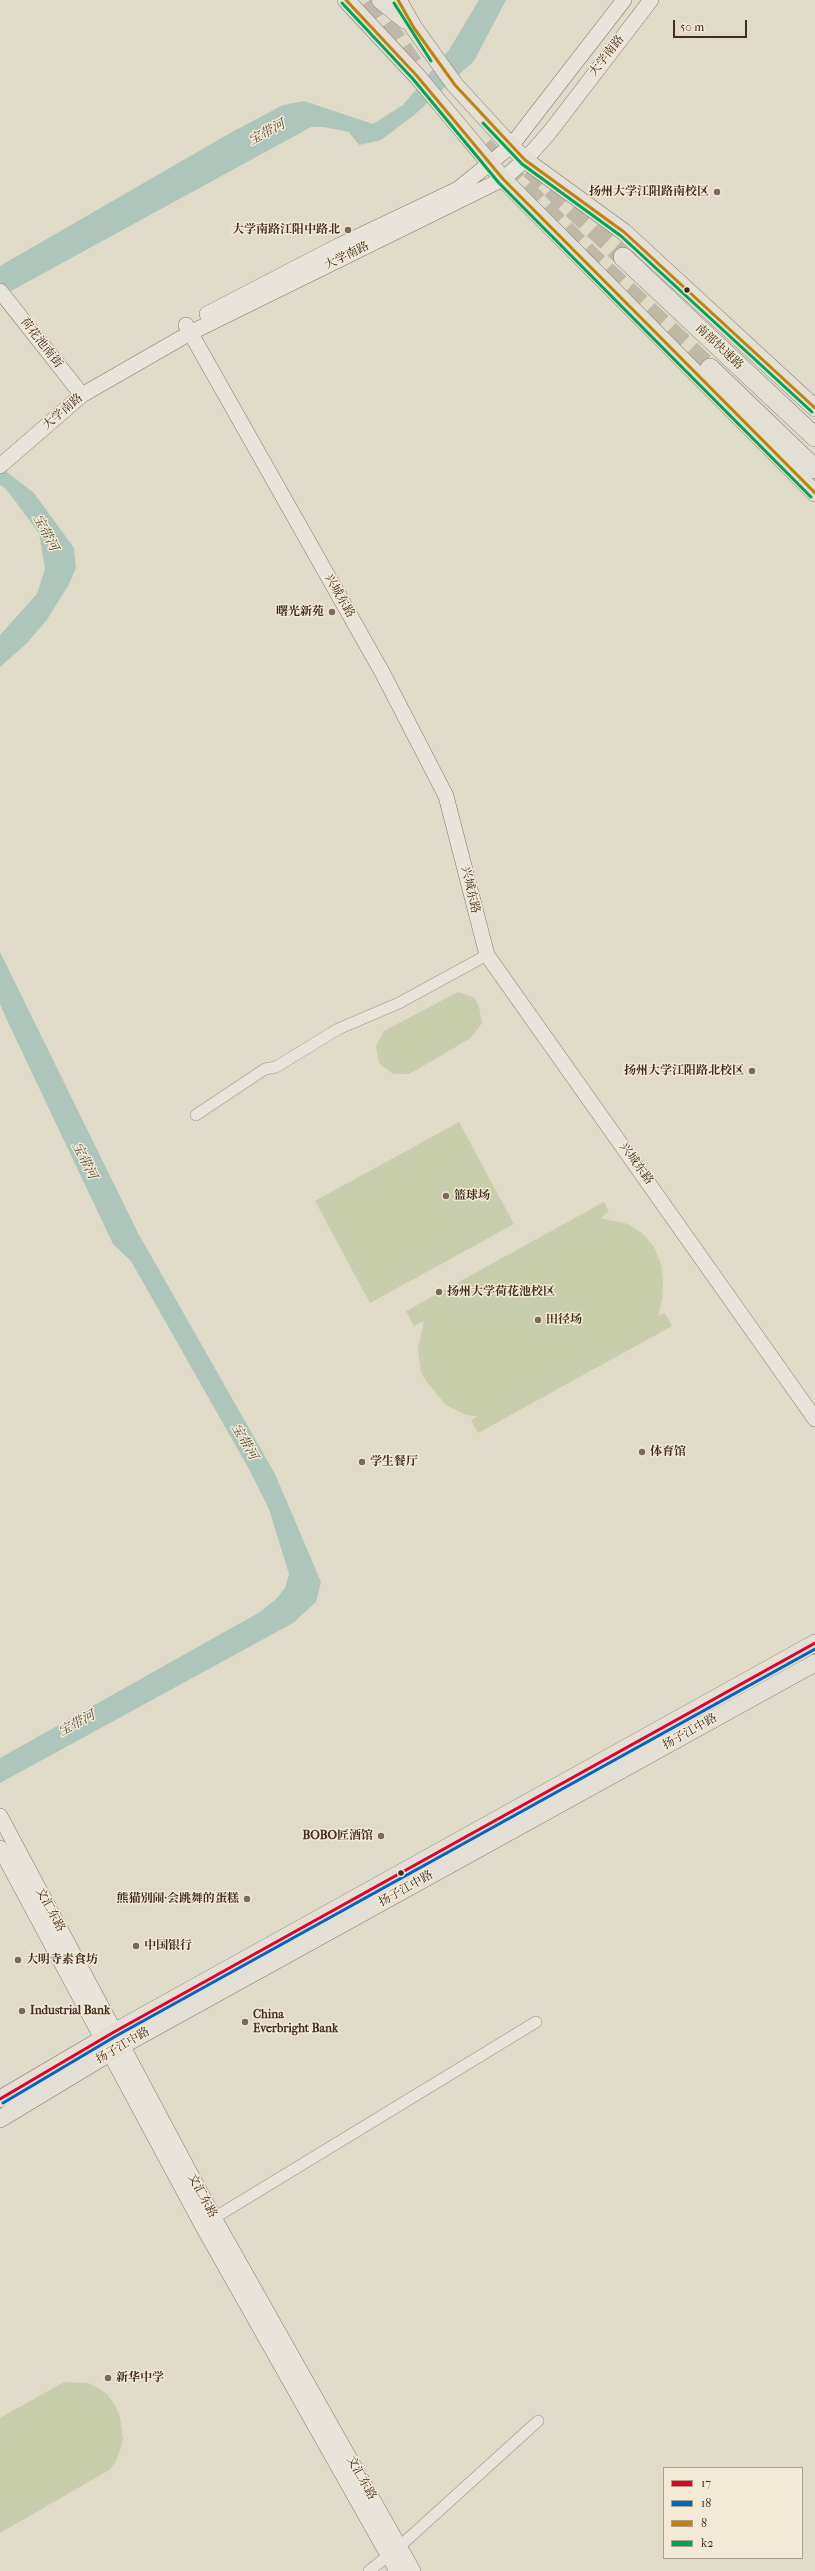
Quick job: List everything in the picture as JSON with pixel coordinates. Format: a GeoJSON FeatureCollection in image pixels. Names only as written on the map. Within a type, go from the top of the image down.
{"type":"FeatureCollection","features":[{"type":"Feature","properties":{"kind":"highway","name":"南部快速路"},"geometry":{"type":"LineString","coordinates":[[623,257],[815,437]]}},
{"type":"Feature","properties":{"kind":"highway"},"geometry":{"type":"LineString","coordinates":[[740,367],[774,391],[815,428]]}},
{"type":"Feature","properties":{"kind":"highway","name":"南部快速路"},"geometry":{"type":"LineString","coordinates":[[710,368],[815,469]]}},
{"type":"Feature","properties":{"kind":"main road"},"geometry":{"type":"LineString","coordinates":[[346,0],[417,76],[503,179],[815,493]]}},
{"type":"Feature","properties":{"kind":"main road"},"geometry":{"type":"LineString","coordinates":[[380,0],[414,28]]}},
{"type":"Feature","properties":{"kind":"main road"},"geometry":{"type":"LineString","coordinates":[[398,0],[414,28],[455,85],[525,160],[624,232],[815,408]]}},
{"type":"Feature","properties":{"kind":"main road","name":"扬子江中路"},"geometry":{"type":"LineString","coordinates":[[0,2118],[111,2043],[815,1643]]}},
{"type":"Feature","properties":{"kind":"main road","name":"扬子江中路"},"geometry":{"type":"LineString","coordinates":[[0,2099],[111,2043],[815,1663]]}},
{"type":"Feature","properties":{"kind":"street","name":"大学南路"},"geometry":{"type":"LineString","coordinates":[[1,460],[80,392],[188,329],[338,246],[458,189],[491,164],[511,146],[624,0]]}},
{"type":"Feature","properties":{"kind":"street","name":"大学南路"},"geometry":{"type":"LineString","coordinates":[[188,329],[503,179],[525,160],[651,0]]}},
{"type":"Feature","properties":{"kind":"street","name":"荷花池南街"},"geometry":{"type":"LineString","coordinates":[[3,294],[80,392]]}},
{"type":"Feature","properties":{"kind":"street","name":"兴城东路"},"geometry":{"type":"LineString","coordinates":[[188,329],[382,672],[446,796],[487,955],[815,1419]]}},
{"type":"Feature","properties":{"kind":"street"},"geometry":{"type":"LineString","coordinates":[[196,1115],[265,1069],[276,1067],[338,1029],[399,1003],[487,955]]}},
{"type":"Feature","properties":{"kind":"street","name":"文汇东路"},"geometry":{"type":"LineString","coordinates":[[1,1818],[202,2225],[394,2552],[413,2571]]}},
{"type":"Feature","properties":{"kind":"street","name":"文汇东路"},"geometry":{"type":"LineString","coordinates":[[0,1848],[111,2043],[214,2218],[394,2552],[397,2571]]}},
{"type":"Feature","properties":{"kind":"street"},"geometry":{"type":"LineString","coordinates":[[214,2218],[536,2022]]}},
{"type":"Feature","properties":{"kind":"street"},"geometry":{"type":"LineString","coordinates":[[369,2571],[394,2552],[538,2420]]}},
{"type":"Feature","properties":{"kind":"green space"},"geometry":{"type":"Polygon","coordinates":[[[458,992],[475,998],[479,1007],[482,1023],[471,1038],[409,1074],[393,1074],[379,1063],[376,1046],[384,1031],[458,992]]]}},
{"type":"Feature","properties":{"kind":"green space"},"geometry":{"type":"Polygon","coordinates":[[[459,1122],[514,1224],[370,1303],[315,1201],[459,1122]]]}},
{"type":"Feature","properties":{"kind":"green space","name":"田径场"},"geometry":{"type":"Polygon","coordinates":[[[604,1202],[609,1212],[600,1218],[628,1224],[642,1233],[654,1247],[661,1264],[663,1282],[662,1299],[658,1316],[665,1313],[672,1326],[478,1433],[471,1420],[478,1416],[466,1415],[446,1405],[421,1373],[418,1349],[424,1321],[414,1326],[406,1311],[604,1202]]]}},
{"type":"Feature","properties":{"kind":"green space"},"geometry":{"type":"Polygon","coordinates":[[[64,2382],[87,2383],[97,2387],[107,2394],[116,2407],[120,2417],[123,2440],[116,2462],[109,2470],[0,2533],[0,2418],[64,2382]]]}},
{"type":"Feature","properties":{"kind":"water","name":"宝带河"},"geometry":{"type":"Polygon","coordinates":[[[479,0],[506,0],[474,61],[413,116],[381,140],[359,145],[349,132],[324,127],[311,127],[0,297],[0,266],[232,132],[283,105],[304,101],[373,124],[403,105],[449,50],[479,0]]]}},
{"type":"Feature","properties":{"kind":"water","name":"宝带河"},"geometry":{"type":"Polygon","coordinates":[[[0,467],[34,493],[74,548],[76,568],[68,586],[46,621],[26,644],[0,667],[0,635],[37,594],[45,569],[39,533],[6,489],[0,485],[0,467]]]}},
{"type":"Feature","properties":{"kind":"water","name":"宝带河"},"geometry":{"type":"Polygon","coordinates":[[[0,952],[138,1233],[275,1474],[321,1582],[316,1602],[293,1623],[0,1783],[0,1758],[260,1612],[276,1599],[285,1588],[289,1574],[269,1509],[250,1471],[131,1261],[113,1244],[6,1018],[0,1004],[0,952]]]}},
{"type":"Feature","properties":{"kind":"tunnel"},"geometry":{"type":"LineString","coordinates":[[370,0],[416,68]]}},
{"type":"Feature","properties":{"kind":"tunnel"},"geometry":{"type":"LineString","coordinates":[[484,146],[593,258],[710,368]]}},
{"type":"Feature","properties":{"kind":"tunnel"},"geometry":{"type":"LineString","coordinates":[[530,169],[623,257]]}},
{"type":"Feature","properties":{"kind":"transit line","name":"8"},"geometry":{"type":"LineString","coordinates":[[346,0],[417,76],[503,179],[815,493]]}},
{"type":"Feature","properties":{"kind":"transit line","name":"8"},"geometry":{"type":"LineString","coordinates":[[398,0],[414,28],[455,85],[525,160],[624,232],[815,408]]}},
{"type":"Feature","properties":{"kind":"transit line","name":"k2"},"geometry":{"type":"LineString","coordinates":[[342,3],[413,79],[499,183],[811,497]]}},
{"type":"Feature","properties":{"kind":"transit line","name":"k2"},"geometry":{"type":"LineString","coordinates":[[394,3],[431,61]]}},
{"type":"Feature","properties":{"kind":"transit line","name":"k2"},"geometry":{"type":"LineString","coordinates":[[483,123],[522,164],[621,236],[812,412]]}},
{"type":"Feature","properties":{"kind":"transit line","name":"17"},"geometry":{"type":"LineString","coordinates":[[0,2099],[114,2032],[815,1643]]}},
{"type":"Feature","properties":{"kind":"transit line","name":"18"},"geometry":{"type":"LineString","coordinates":[[3,2103],[116,2036],[815,1649]]}},
{"type":"Feature","properties":{"kind":"place","name":"扬州大学江阳路南校区"},"geometry":{"type":"Point","coordinates":[717,192]}},
{"type":"Feature","properties":{"kind":"place","name":"大学南路江阳中路北"},"geometry":{"type":"Point","coordinates":[348,230]}},
{"type":"Feature","properties":{"kind":"place","name":"曙光新苑"},"geometry":{"type":"Point","coordinates":[332,612]}},
{"type":"Feature","properties":{"kind":"place","name":"扬州大学江阳路北校区"},"geometry":{"type":"Point","coordinates":[752,1071]}},
{"type":"Feature","properties":{"kind":"place","name":"篮球场"},"geometry":{"type":"Point","coordinates":[446,1196]}},
{"type":"Feature","properties":{"kind":"place","name":"扬州大学荷花池校区"},"geometry":{"type":"Point","coordinates":[439,1292]}},
{"type":"Feature","properties":{"kind":"place","name":"田径场"},"geometry":{"type":"Point","coordinates":[538,1320]}},
{"type":"Feature","properties":{"kind":"place","name":"体育馆"},"geometry":{"type":"Point","coordinates":[642,1452]}},
{"type":"Feature","properties":{"kind":"place","name":"学生餐厅"},"geometry":{"type":"Point","coordinates":[362,1462]}},
{"type":"Feature","properties":{"kind":"place","name":"BOBO匠酒馆"},"geometry":{"type":"Point","coordinates":[381,1836]}},
{"type":"Feature","properties":{"kind":"place","name":"熊猫别闹·会跳舞的蛋糕"},"geometry":{"type":"Point","coordinates":[247,1899]}},
{"type":"Feature","properties":{"kind":"place","name":"中国银行"},"geometry":{"type":"Point","coordinates":[136,1946]}},
{"type":"Feature","properties":{"kind":"place","name":"大明寺素食坊"},"geometry":{"type":"Point","coordinates":[18,1960]}},
{"type":"Feature","properties":{"kind":"place","name":"Industrial Bank"},"geometry":{"type":"Point","coordinates":[22,2011]}},
{"type":"Feature","properties":{"kind":"place","name":"China Everbright Bank"},"geometry":{"type":"Point","coordinates":[245,2022]}},
{"type":"Feature","properties":{"kind":"place","name":"新华中学"},"geometry":{"type":"Point","coordinates":[108,2378]}}]}
